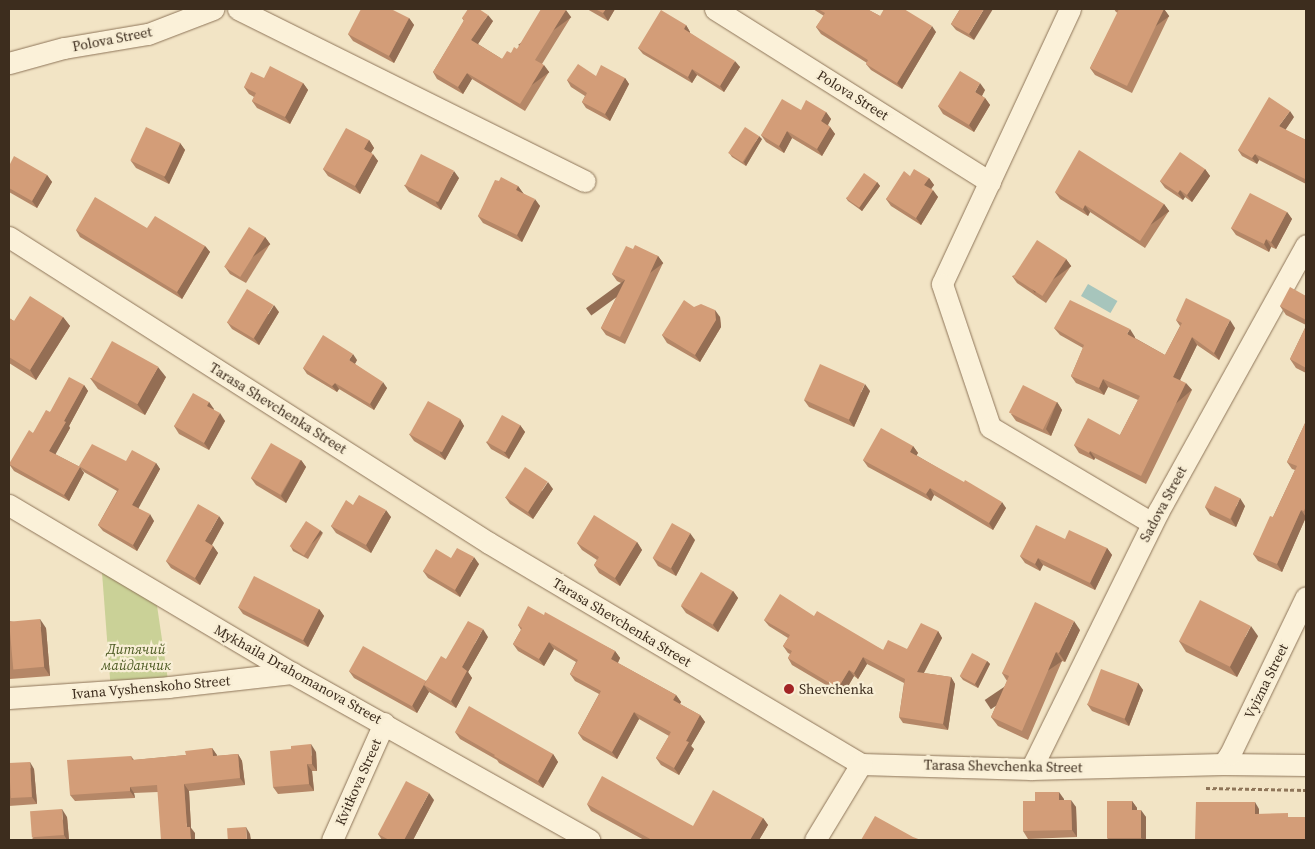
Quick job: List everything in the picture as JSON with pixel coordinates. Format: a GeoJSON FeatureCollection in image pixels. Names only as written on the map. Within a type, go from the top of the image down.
{"type":"FeatureCollection","features":[{"type":"Feature","properties":{"kind":"street","name":"Polova Street"},"geometry":{"type":"LineString","coordinates":[[9,63],[64,48],[148,34],[213,9]]}},
{"type":"Feature","properties":{"kind":"street"},"geometry":{"type":"LineString","coordinates":[[238,9],[585,181]]}},
{"type":"Feature","properties":{"kind":"street","name":"Polova Street"},"geometry":{"type":"LineString","coordinates":[[715,9],[990,182]]}},
{"type":"Feature","properties":{"kind":"street"},"geometry":{"type":"LineString","coordinates":[[1070,9],[942,284],[990,427],[1152,523]]}},
{"type":"Feature","properties":{"kind":"street","name":"Tarasa Shevchenka Street"},"geometry":{"type":"LineString","coordinates":[[9,237],[489,542],[861,764],[1031,769],[1223,764],[1306,765]]}},
{"type":"Feature","properties":{"kind":"street","name":"Sadova Street"},"geometry":{"type":"LineString","coordinates":[[1031,769],[1152,523],[1306,245]]}},
{"type":"Feature","properties":{"kind":"street","name":"Mykhaila Drahomanova Street"},"geometry":{"type":"LineString","coordinates":[[9,505],[292,674],[384,723],[589,840]]}},
{"type":"Feature","properties":{"kind":"street","name":"Vyizna Street"},"geometry":{"type":"LineString","coordinates":[[1223,764],[1230,754],[1306,597]]}},
{"type":"Feature","properties":{"kind":"street","name":"Ivana Vyshenskoho Street"},"geometry":{"type":"LineString","coordinates":[[9,698],[169,688],[292,674]]}},
{"type":"Feature","properties":{"kind":"street","name":"Kvitkova Street"},"geometry":{"type":"LineString","coordinates":[[332,840],[384,723]]}},
{"type":"Feature","properties":{"kind":"street"},"geometry":{"type":"LineString","coordinates":[[815,840],[861,764]]}},
{"type":"Feature","properties":{"kind":"green space","name":"Дитячий майданчик"},"geometry":{"type":"Polygon","coordinates":[[[101,559],[155,592],[169,687],[111,692],[101,559]]]}},
{"type":"Feature","properties":{"kind":"water"},"geometry":{"type":"Polygon","coordinates":[[[1088,284],[1117,301],[1110,313],[1081,296],[1088,284]]]}},
{"type":"Feature","properties":{"kind":"building"},"geometry":{"type":"Polygon","coordinates":[[[361,9],[391,9],[409,18],[389,56],[348,34],[361,9]]]}},
{"type":"Feature","properties":{"kind":"building"},"geometry":{"type":"Polygon","coordinates":[[[468,9],[479,9],[488,15],[471,40],[502,59],[507,51],[511,53],[514,47],[517,49],[541,9],[566,10],[535,60],[544,65],[520,104],[467,73],[458,87],[433,72],[464,20],[462,18],[468,9]]]}},
{"type":"Feature","properties":{"kind":"building"},"geometry":{"type":"Polygon","coordinates":[[[595,9],[606,9],[603,13],[595,9]]]}},
{"type":"Feature","properties":{"kind":"building"},"geometry":{"type":"Polygon","coordinates":[[[818,9],[867,9],[880,16],[884,9],[904,9],[932,26],[897,83],[866,64],[868,60],[816,27],[825,13],[818,9]]]}},
{"type":"Feature","properties":{"kind":"building"},"geometry":{"type":"Polygon","coordinates":[[[960,9],[984,9],[969,34],[951,24],[960,9]]]}},
{"type":"Feature","properties":{"kind":"building"},"geometry":{"type":"Polygon","coordinates":[[[1119,9],[1164,9],[1127,86],[1090,68],[1119,9]]]}},
{"type":"Feature","properties":{"kind":"building"},"geometry":{"type":"Polygon","coordinates":[[[661,10],[686,25],[684,29],[735,61],[720,86],[692,69],[688,77],[638,48],[661,10]]]}},
{"type":"Feature","properties":{"kind":"building"},"geometry":{"type":"Polygon","coordinates":[[[578,64],[596,76],[601,65],[625,78],[605,114],[582,102],[587,93],[567,80],[578,64]]]}},
{"type":"Feature","properties":{"kind":"building"},"geometry":{"type":"Polygon","coordinates":[[[270,66],[303,83],[285,117],[252,101],[256,93],[244,87],[251,72],[264,78],[270,66]]]}},
{"type":"Feature","properties":{"kind":"building"},"geometry":{"type":"Polygon","coordinates":[[[960,71],[980,83],[975,92],[985,98],[969,125],[938,106],[960,71]]]}},
{"type":"Feature","properties":{"kind":"building"},"geometry":{"type":"Polygon","coordinates":[[[1269,97],[1290,111],[1279,126],[1306,140],[1305,179],[1255,154],[1252,158],[1238,150],[1269,97]]]}},
{"type":"Feature","properties":{"kind":"building"},"geometry":{"type":"Polygon","coordinates":[[[782,99],[801,110],[806,100],[826,112],[821,121],[830,127],[817,149],[787,131],[779,146],[761,135],[782,99]]]}},
{"type":"Feature","properties":{"kind":"building"},"geometry":{"type":"Polygon","coordinates":[[[146,127],[180,143],[165,177],[130,161],[146,127]]]}},
{"type":"Feature","properties":{"kind":"building"},"geometry":{"type":"Polygon","coordinates":[[[745,127],[759,136],[742,162],[728,153],[745,127]]]}},
{"type":"Feature","properties":{"kind":"building"},"geometry":{"type":"Polygon","coordinates":[[[346,128],[369,140],[364,149],[373,154],[355,186],[323,169],[346,128]]]}},
{"type":"Feature","properties":{"kind":"building"},"geometry":{"type":"Polygon","coordinates":[[[1079,150],[1164,204],[1140,241],[1085,205],[1083,209],[1055,192],[1079,150]]]}},
{"type":"Feature","properties":{"kind":"building"},"geometry":{"type":"Polygon","coordinates":[[[1180,152],[1205,169],[1187,195],[1180,190],[1178,193],[1160,181],[1180,152]]]}},
{"type":"Feature","properties":{"kind":"building"},"geometry":{"type":"Polygon","coordinates":[[[421,154],[454,171],[438,202],[405,185],[421,154]]]}},
{"type":"Feature","properties":{"kind":"building"},"geometry":{"type":"Polygon","coordinates":[[[14,156],[47,175],[32,201],[9,188],[9,166],[14,156]]]}},
{"type":"Feature","properties":{"kind":"building"},"geometry":{"type":"Polygon","coordinates":[[[914,169],[929,178],[924,185],[933,190],[916,218],[886,199],[904,171],[910,176],[914,169]]]}},
{"type":"Feature","properties":{"kind":"building"},"geometry":{"type":"Polygon","coordinates":[[[864,173],[877,182],[859,208],[846,198],[864,173]]]}},
{"type":"Feature","properties":{"kind":"building"},"geometry":{"type":"Polygon","coordinates":[[[501,177],[518,186],[516,190],[535,199],[517,235],[478,216],[495,180],[499,181],[501,177]]]}},
{"type":"Feature","properties":{"kind":"building"},"geometry":{"type":"Polygon","coordinates":[[[1250,193],[1287,212],[1271,242],[1266,239],[1264,244],[1231,228],[1250,193]]]}},
{"type":"Feature","properties":{"kind":"building"},"geometry":{"type":"Polygon","coordinates":[[[95,197],[147,228],[155,216],[205,246],[177,292],[76,230],[95,197]]]}},
{"type":"Feature","properties":{"kind":"building"},"geometry":{"type":"Polygon","coordinates":[[[249,227],[265,237],[240,277],[224,267],[249,227]]]}},
{"type":"Feature","properties":{"kind":"building"},"geometry":{"type":"Polygon","coordinates":[[[1037,240],[1066,259],[1042,296],[1013,277],[1037,240]]]}},
{"type":"Feature","properties":{"kind":"building"},"geometry":{"type":"Polygon","coordinates":[[[635,245],[658,256],[620,337],[601,328],[625,280],[612,274],[626,246],[633,249],[635,245]]]}},
{"type":"Feature","properties":{"kind":"building"},"geometry":{"type":"Polygon","coordinates":[[[1290,287],[1306,296],[1306,320],[1280,306],[1290,287]]]}},
{"type":"Feature","properties":{"kind":"building"},"geometry":{"type":"Polygon","coordinates":[[[247,289],[274,305],[253,338],[227,322],[247,289]]]}},
{"type":"Feature","properties":{"kind":"building"},"geometry":{"type":"Polygon","coordinates":[[[30,296],[63,317],[30,370],[9,357],[9,318],[14,321],[30,296]]]}},
{"type":"Feature","properties":{"kind":"building"},"geometry":{"type":"Polygon","coordinates":[[[1186,298],[1230,320],[1214,353],[1192,337],[1173,377],[1186,383],[1141,476],[1074,445],[1088,418],[1120,435],[1140,396],[1103,379],[1099,388],[1071,376],[1084,345],[1054,328],[1070,300],[1130,329],[1127,334],[1165,355],[1182,323],[1176,320],[1186,298]]]}},
{"type":"Feature","properties":{"kind":"building"},"geometry":{"type":"Polygon","coordinates":[[[684,300],[694,307],[701,304],[715,310],[716,320],[695,355],[662,335],[684,300]]]}},
{"type":"Feature","properties":{"kind":"building"},"geometry":{"type":"Polygon","coordinates":[[[1306,326],[1306,368],[1290,359],[1306,326]]]}},
{"type":"Feature","properties":{"kind":"building"},"geometry":{"type":"Polygon","coordinates":[[[323,335],[353,354],[349,360],[383,382],[370,404],[335,383],[332,386],[303,368],[323,335]]]}},
{"type":"Feature","properties":{"kind":"building"},"geometry":{"type":"Polygon","coordinates":[[[112,341],[158,367],[138,404],[91,379],[112,341]]]}},
{"type":"Feature","properties":{"kind":"building"},"geometry":{"type":"Polygon","coordinates":[[[820,364],[865,384],[849,420],[804,400],[820,364]]]}},
{"type":"Feature","properties":{"kind":"building"},"geometry":{"type":"Polygon","coordinates":[[[69,377],[84,385],[49,451],[80,467],[64,495],[9,464],[29,430],[33,433],[46,410],[50,412],[69,377]]]}},
{"type":"Feature","properties":{"kind":"building"},"geometry":{"type":"Polygon","coordinates":[[[1023,385],[1057,402],[1043,430],[1009,413],[1023,385]]]}},
{"type":"Feature","properties":{"kind":"building"},"geometry":{"type":"Polygon","coordinates":[[[193,393],[209,402],[207,406],[220,413],[204,443],[174,426],[193,393]]]}},
{"type":"Feature","properties":{"kind":"building"},"geometry":{"type":"Polygon","coordinates":[[[428,401],[460,419],[442,452],[410,434],[428,401]]]}},
{"type":"Feature","properties":{"kind":"building"},"geometry":{"type":"Polygon","coordinates":[[[502,415],[520,425],[505,452],[487,442],[502,415]]]}},
{"type":"Feature","properties":{"kind":"building"},"geometry":{"type":"Polygon","coordinates":[[[1306,421],[1306,506],[1304,511],[1301,510],[1277,564],[1253,554],[1270,516],[1273,517],[1297,466],[1287,462],[1306,421]]]}},
{"type":"Feature","properties":{"kind":"building"},"geometry":{"type":"Polygon","coordinates":[[[881,428],[913,446],[910,452],[964,482],[965,480],[1002,502],[989,523],[930,488],[926,494],[863,460],[881,428]]]}},
{"type":"Feature","properties":{"kind":"building"},"geometry":{"type":"Polygon","coordinates":[[[271,443],[300,460],[280,495],[251,478],[271,443]]]}},
{"type":"Feature","properties":{"kind":"building"},"geometry":{"type":"Polygon","coordinates":[[[92,444],[126,461],[132,450],[156,463],[132,505],[150,514],[133,545],[98,525],[119,489],[79,466],[92,444]]]}},
{"type":"Feature","properties":{"kind":"building"},"geometry":{"type":"Polygon","coordinates":[[[525,467],[548,482],[528,512],[505,497],[525,467]]]}},
{"type":"Feature","properties":{"kind":"building"},"geometry":{"type":"Polygon","coordinates":[[[1215,486],[1240,498],[1230,519],[1205,507],[1215,486]]]}},
{"type":"Feature","properties":{"kind":"building"},"geometry":{"type":"Polygon","coordinates":[[[359,495],[386,510],[366,545],[331,526],[346,500],[353,505],[359,495]]]}},
{"type":"Feature","properties":{"kind":"building"},"geometry":{"type":"Polygon","coordinates":[[[198,504],[219,516],[205,541],[213,546],[195,578],[166,561],[198,504]]]}},
{"type":"Feature","properties":{"kind":"building"},"geometry":{"type":"Polygon","coordinates":[[[594,515],[637,542],[615,578],[594,565],[599,557],[577,543],[594,515]]]}},
{"type":"Feature","properties":{"kind":"building"},"geometry":{"type":"Polygon","coordinates":[[[306,521],[320,530],[304,555],[290,546],[306,521]]]}},
{"type":"Feature","properties":{"kind":"building"},"geometry":{"type":"Polygon","coordinates":[[[672,523],[690,533],[671,568],[653,558],[672,523]]]}},
{"type":"Feature","properties":{"kind":"building"},"geometry":{"type":"Polygon","coordinates":[[[1036,525],[1065,539],[1069,530],[1107,548],[1090,583],[1038,558],[1035,564],[1020,556],[1036,525]]]}},
{"type":"Feature","properties":{"kind":"building"},"geometry":{"type":"Polygon","coordinates":[[[457,548],[474,557],[455,590],[423,571],[436,549],[451,558],[457,548]]]}},
{"type":"Feature","properties":{"kind":"building"},"geometry":{"type":"Polygon","coordinates":[[[701,572],[733,591],[713,624],[681,605],[701,572]]]}},
{"type":"Feature","properties":{"kind":"building"},"geometry":{"type":"Polygon","coordinates":[[[254,576],[319,609],[303,640],[238,607],[254,576]]]}},
{"type":"Feature","properties":{"kind":"building"},"geometry":{"type":"Polygon","coordinates":[[[780,594],[814,616],[817,611],[883,650],[888,640],[907,649],[921,623],[938,631],[917,672],[951,677],[943,724],[899,717],[905,679],[863,657],[854,673],[849,670],[838,688],[788,658],[792,651],[783,646],[790,635],[764,620],[780,594]]]}},
{"type":"Feature","properties":{"kind":"building"},"geometry":{"type":"Polygon","coordinates":[[[1200,600],[1251,626],[1230,667],[1179,641],[1200,600]]]}},
{"type":"Feature","properties":{"kind":"building"},"geometry":{"type":"Polygon","coordinates":[[[1035,602],[1074,621],[1059,653],[1056,652],[1022,731],[991,717],[1009,676],[1002,673],[1035,602]]]}},
{"type":"Feature","properties":{"kind":"building"},"geometry":{"type":"Polygon","coordinates":[[[528,606],[544,615],[545,612],[615,651],[611,659],[676,695],[673,700],[700,715],[686,741],[689,742],[674,768],[656,758],[671,732],[634,712],[612,752],[578,733],[601,691],[570,674],[578,660],[549,642],[539,659],[513,644],[522,628],[518,625],[528,606]]]}},
{"type":"Feature","properties":{"kind":"building"},"geometry":{"type":"Polygon","coordinates":[[[40,619],[44,667],[13,670],[9,622],[40,619]]]}},
{"type":"Feature","properties":{"kind":"building"},"geometry":{"type":"Polygon","coordinates":[[[468,621],[483,629],[462,667],[467,671],[451,701],[424,685],[441,656],[446,659],[468,621]]]}},
{"type":"Feature","properties":{"kind":"building"},"geometry":{"type":"Polygon","coordinates":[[[363,646],[426,681],[412,706],[349,671],[363,646]]]}},
{"type":"Feature","properties":{"kind":"building"},"geometry":{"type":"Polygon","coordinates":[[[972,653],[987,661],[975,684],[960,676],[972,653]]]}},
{"type":"Feature","properties":{"kind":"building"},"geometry":{"type":"Polygon","coordinates":[[[1101,669],[1138,683],[1125,719],[1087,704],[1101,669]]]}},
{"type":"Feature","properties":{"kind":"building"},"geometry":{"type":"Polygon","coordinates":[[[469,706],[553,754],[538,781],[455,732],[469,706]]]}},
{"type":"Feature","properties":{"kind":"building"},"geometry":{"type":"Polygon","coordinates":[[[311,744],[312,764],[307,764],[309,784],[273,787],[270,751],[291,749],[291,746],[311,744]]]}},
{"type":"Feature","properties":{"kind":"building"},"geometry":{"type":"Polygon","coordinates":[[[212,748],[213,756],[238,754],[240,778],[184,784],[187,827],[190,827],[191,840],[161,840],[157,785],[130,787],[130,791],[70,795],[67,760],[131,756],[132,760],[186,755],[185,751],[212,748]]]}},
{"type":"Feature","properties":{"kind":"building"},"geometry":{"type":"Polygon","coordinates":[[[30,762],[32,797],[11,798],[9,763],[30,762]]]}},
{"type":"Feature","properties":{"kind":"building"},"geometry":{"type":"Polygon","coordinates":[[[602,776],[693,826],[713,790],[763,818],[750,840],[652,840],[587,804],[602,776]]]}},
{"type":"Feature","properties":{"kind":"building"},"geometry":{"type":"Polygon","coordinates":[[[406,781],[429,793],[404,840],[389,840],[378,834],[406,781]]]}},
{"type":"Feature","properties":{"kind":"building"},"geometry":{"type":"Polygon","coordinates":[[[1035,792],[1059,792],[1059,800],[1071,800],[1072,830],[1023,831],[1023,801],[1035,801],[1035,792]]]}},
{"type":"Feature","properties":{"kind":"building"},"geometry":{"type":"Polygon","coordinates":[[[1107,801],[1132,801],[1132,810],[1141,810],[1141,838],[1107,838],[1107,801]]]}},
{"type":"Feature","properties":{"kind":"building"},"geometry":{"type":"Polygon","coordinates":[[[1196,802],[1255,802],[1255,814],[1288,813],[1288,817],[1306,817],[1306,840],[1195,840],[1196,802]]]}},
{"type":"Feature","properties":{"kind":"building"},"geometry":{"type":"Polygon","coordinates":[[[62,809],[64,835],[32,837],[30,811],[62,809]]]}},
{"type":"Feature","properties":{"kind":"building"},"geometry":{"type":"Polygon","coordinates":[[[875,816],[913,837],[921,840],[861,840],[875,816]]]}},
{"type":"Feature","properties":{"kind":"building"},"geometry":{"type":"Polygon","coordinates":[[[246,827],[247,840],[228,840],[227,828],[246,827]]]}},
{"type":"Feature","properties":{"kind":"place","name":"Shevchenka"},"geometry":{"type":"Point","coordinates":[789,689]}}]}
